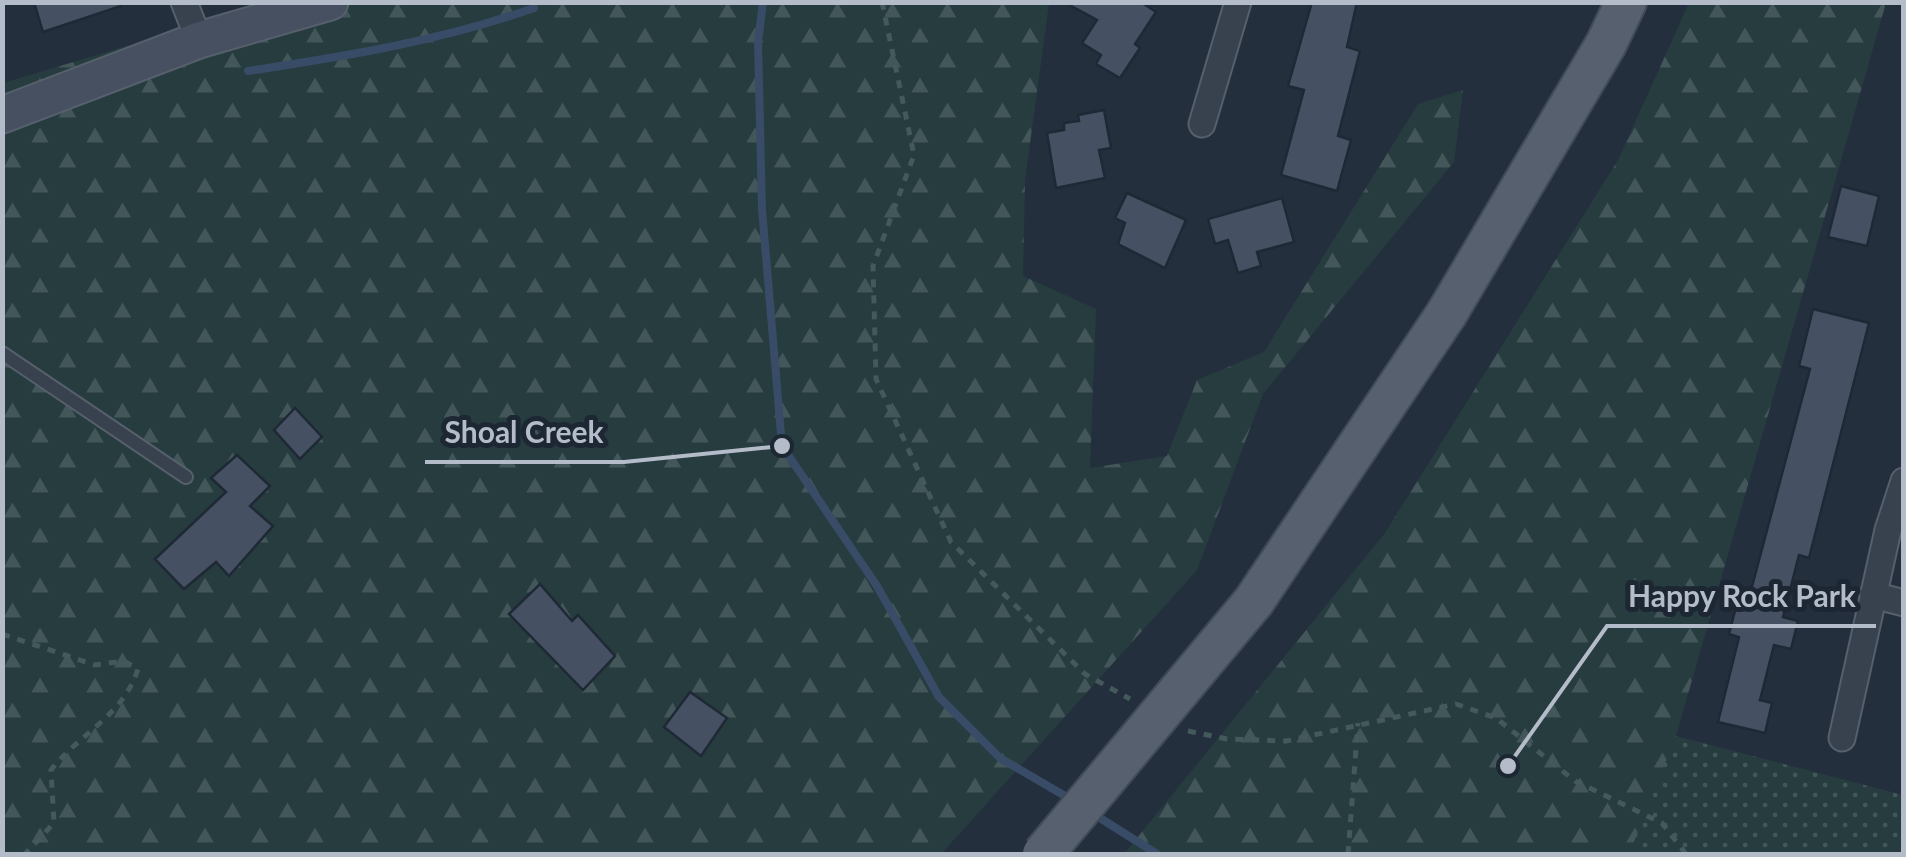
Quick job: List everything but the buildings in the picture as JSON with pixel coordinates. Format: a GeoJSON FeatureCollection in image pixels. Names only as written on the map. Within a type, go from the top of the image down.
{"type":"FeatureCollection","features":[{"type":"Feature","properties":{"kind":"main road"},"geometry":{"type":"LineString","coordinates":[[1043,854],[1254,601],[1447,313],[1606,44],[1626,2]]}},
{"type":"Feature","properties":{"kind":"street"},"geometry":{"type":"LineString","coordinates":[[184,2],[199,40]]}},
{"type":"Feature","properties":{"kind":"street"},"geometry":{"type":"LineString","coordinates":[[2,116],[199,40],[330,2]]}},
{"type":"Feature","properties":{"kind":"street"},"geometry":{"type":"LineString","coordinates":[[1202,124],[1238,2]]}},
{"type":"Feature","properties":{"kind":"street"},"geometry":{"type":"LineString","coordinates":[[1842,738],[1873,595],[1904,481]]}},
{"type":"Feature","properties":{"kind":"street"},"geometry":{"type":"LineString","coordinates":[[1873,595],[1904,603]]}},
{"type":"Feature","properties":{"kind":"lane"},"geometry":{"type":"LineString","coordinates":[[2,353],[186,477]]}},
{"type":"Feature","properties":{"kind":"path"},"geometry":{"type":"LineString","coordinates":[[882,2],[914,155],[873,266],[876,379],[950,542],[1085,674],[1145,707]]}},
{"type":"Feature","properties":{"kind":"path"},"geometry":{"type":"LineString","coordinates":[[2,634],[95,664],[124,661],[138,668],[123,702],[67,749],[51,770],[54,823],[25,854]]}},
{"type":"Feature","properties":{"kind":"path"},"geometry":{"type":"LineString","coordinates":[[1176,724],[1191,732],[1227,739],[1286,741],[1358,722],[1456,704],[1496,718],[1575,781],[1662,823],[1686,854]]}},
{"type":"Feature","properties":{"kind":"path"},"geometry":{"type":"LineString","coordinates":[[1348,854],[1358,722]]}},
{"type":"Feature","properties":{"kind":"green space"},"geometry":{"type":"Polygon","coordinates":[[[271,3],[1049,3],[1025,180],[1023,276],[1096,309],[1090,468],[1167,456],[1197,380],[1264,352],[1418,104],[1463,90],[1454,162],[1263,394],[1197,570],[941,854],[3,854],[3,83],[271,3]]]}},
{"type":"Feature","properties":{"kind":"green space"},"geometry":{"type":"Polygon","coordinates":[[[1689,3],[1886,3],[1676,736],[1629,854],[1124,854],[1385,533],[1618,160],[1689,3]]]}},
{"type":"Feature","properties":{"kind":"green space"},"geometry":{"type":"Polygon","coordinates":[[[1359,654],[1903,795],[1903,854],[1171,854],[1359,654]]]}},
{"type":"Feature","properties":{"kind":"waterway"},"geometry":{"type":"LineString","coordinates":[[763,2],[758,42],[762,209],[782,446],[877,586],[939,697],[1000,758],[1072,800]]}},
{"type":"Feature","properties":{"kind":"waterway"},"geometry":{"type":"LineString","coordinates":[[248,71],[428,38],[534,8]]}},
{"type":"Feature","properties":{"kind":"waterway"},"geometry":{"type":"LineString","coordinates":[[1092,813],[1157,854]]}},
{"type":"Feature","properties":{"kind":"place","name":"Shoal Creek"},"geometry":{"type":"Point","coordinates":[782,446]}},
{"type":"Feature","properties":{"kind":"place","name":"Happy Rock Park"},"geometry":{"type":"Point","coordinates":[1508,766]}}]}
